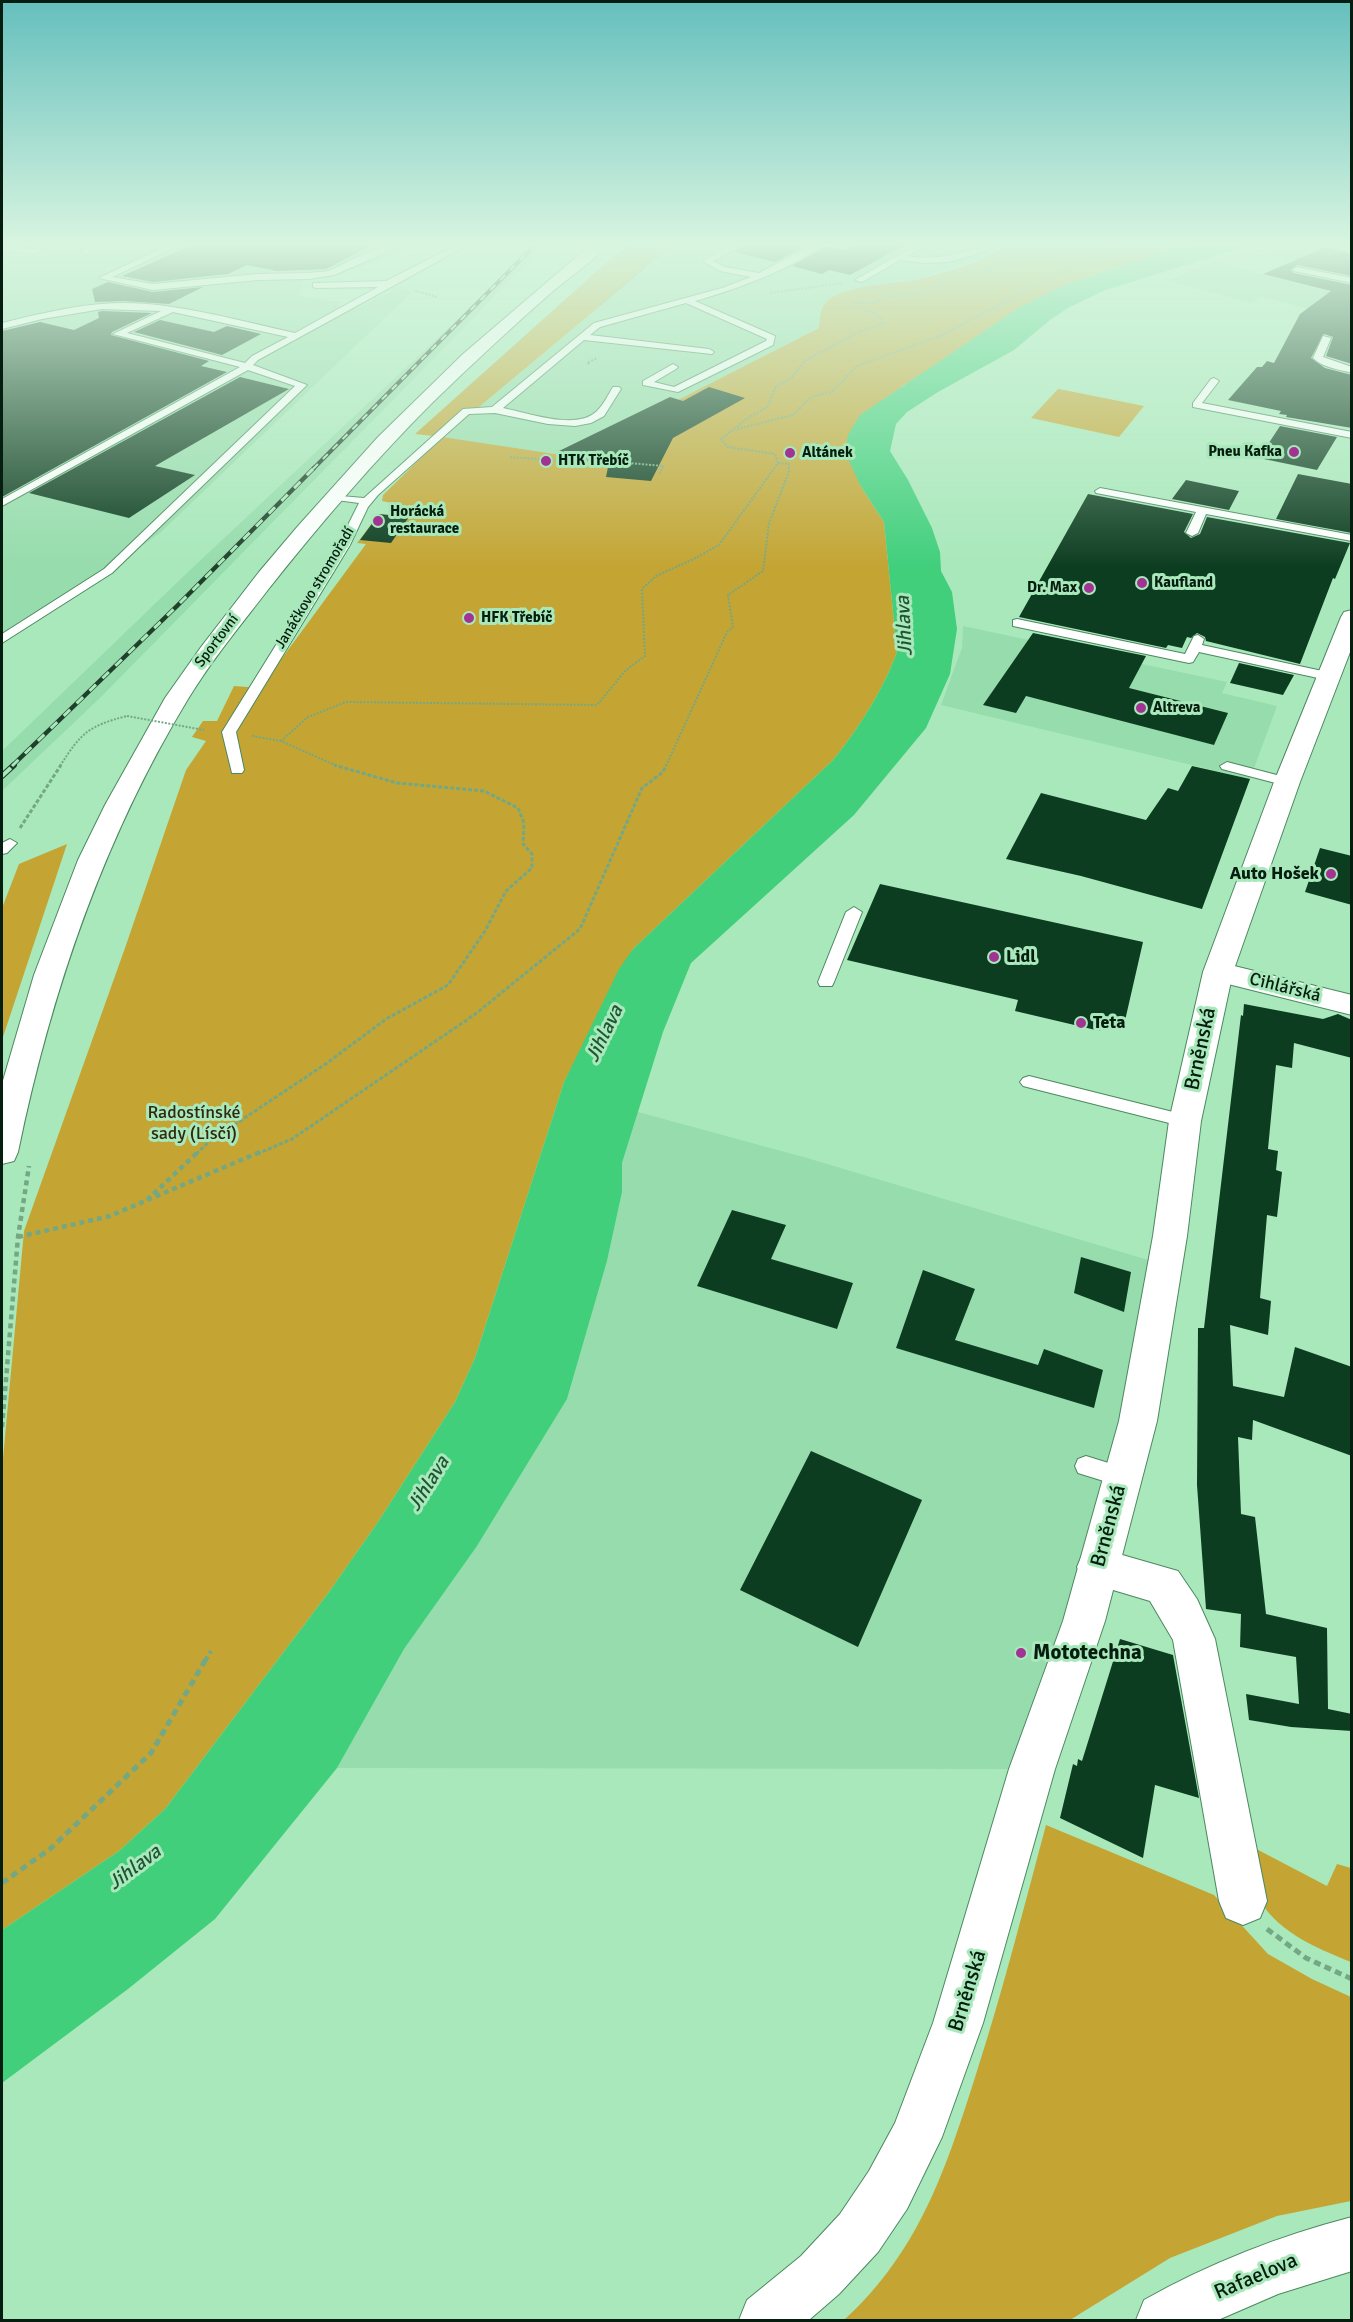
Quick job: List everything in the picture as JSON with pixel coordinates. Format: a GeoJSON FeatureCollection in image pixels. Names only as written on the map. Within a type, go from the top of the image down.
{"type":"FeatureCollection","features":[{"type":"Feature","properties":{"kind":"main road"},"geometry":{"type":"LineString","coordinates":[[370,454],[463,384],[500,349]]}},
{"type":"Feature","properties":{"kind":"main road"},"geometry":{"type":"LineString","coordinates":[[370,454],[421,380]]}},
{"type":"Feature","properties":{"kind":"main road","name":"Sportovní"},"geometry":{"type":"LineString","coordinates":[[2,1152],[17,1078],[52,964],[88,870],[120,799],[176,699],[195,671],[268,575],[370,454]]}},
{"type":"Feature","properties":{"kind":"main road","name":"Brněnská"},"geometry":{"type":"LineString","coordinates":[[767,2320],[820,2275],[859,2233],[888,2190],[915,2137],[958,2023],[1032,1769],[1084,1621],[1138,1421],[1170,1236],[1185,1121],[1218,972],[1327,676],[1352,617]]}},
{"type":"Feature","properties":{"kind":"main road","name":"Cihlářská"},"geometry":{"type":"LineString","coordinates":[[1218,972],[1352,1005]]}},
{"type":"Feature","properties":{"kind":"main road"},"geometry":{"type":"LineString","coordinates":[[1098,1567],[1163,1585],[1182,1613],[1194,1639],[1243,1901]]}},
{"type":"Feature","properties":{"kind":"main road","name":"Rafaelova"},"geometry":{"type":"LineString","coordinates":[[1164,2320],[1238,2281],[1305,2256],[1352,2244]]}},
{"type":"Feature","properties":{"kind":"lane"},"geometry":{"type":"LineString","coordinates":[[2,639],[108,571],[302,386],[247,366],[180,349]]}},
{"type":"Feature","properties":{"kind":"lane"},"geometry":{"type":"LineString","coordinates":[[2,503],[240,372],[255,358],[271,349]]}},
{"type":"Feature","properties":{"kind":"lane"},"geometry":{"type":"LineString","coordinates":[[495,410],[566,349]]}},
{"type":"Feature","properties":{"kind":"lane"},"geometry":{"type":"LineString","coordinates":[[686,349],[709,352]]}},
{"type":"Feature","properties":{"kind":"lane"},"geometry":{"type":"LineString","coordinates":[[673,367],[646,383],[675,390],[757,349]]}},
{"type":"Feature","properties":{"kind":"lane"},"geometry":{"type":"LineString","coordinates":[[1321,349],[1318,358],[1323,362],[1352,370]]}},
{"type":"Feature","properties":{"kind":"lane"},"geometry":{"type":"LineString","coordinates":[[1214,381],[1196,405],[1352,435]]}},
{"type":"Feature","properties":{"kind":"lane","name":"Janáčkovo stromořadí"},"geometry":{"type":"LineString","coordinates":[[237,770],[229,732],[344,545],[366,501],[431,445],[466,411],[495,410],[550,421],[585,422],[599,415],[616,389]]}},
{"type":"Feature","properties":{"kind":"lane"},"geometry":{"type":"LineString","coordinates":[[1100,491],[1352,538]]}},
{"type":"Feature","properties":{"kind":"lane"},"geometry":{"type":"LineString","coordinates":[[333,497],[366,501]]}},
{"type":"Feature","properties":{"kind":"lane"},"geometry":{"type":"LineString","coordinates":[[1192,533],[1202,510]]}},
{"type":"Feature","properties":{"kind":"lane"},"geometry":{"type":"LineString","coordinates":[[1017,623],[1250,655],[1327,676]]}},
{"type":"Feature","properties":{"kind":"lane"},"geometry":{"type":"LineString","coordinates":[[1227,766],[1287,782]]}},
{"type":"Feature","properties":{"kind":"lane"},"geometry":{"type":"LineString","coordinates":[[826,982],[854,912]]}},
{"type":"Feature","properties":{"kind":"lane"},"geometry":{"type":"LineString","coordinates":[[1029,1082],[1185,1121]]}},
{"type":"Feature","properties":{"kind":"lane"},"geometry":{"type":"LineString","coordinates":[[1086,1466],[1123,1477]]}},
{"type":"Feature","properties":{"kind":"path"},"geometry":{"type":"LineString","coordinates":[[144,1202],[210,1141],[327,1063],[386,1019],[448,985],[485,931],[506,891],[532,868],[532,854],[524,844],[524,823],[518,808],[493,795],[484,791],[397,783],[340,768],[281,741],[308,717],[346,702],[597,705],[626,670],[645,656],[642,589],[653,576],[706,554],[724,542],[743,511],[768,481],[778,463],[775,454],[728,447],[722,439],[748,418],[768,407],[774,388],[792,377],[806,360],[829,349]]}},
{"type":"Feature","properties":{"kind":"path"},"geometry":{"type":"LineString","coordinates":[[736,429],[793,415],[811,397],[833,391],[856,366],[903,349]]}},
{"type":"Feature","properties":{"kind":"path"},"geometry":{"type":"LineString","coordinates":[[510,457],[576,462],[584,459],[663,466],[659,475]]}},
{"type":"Feature","properties":{"kind":"path"},"geometry":{"type":"LineString","coordinates":[[18,1237],[92,1221],[144,1202],[292,1139],[474,1016],[580,929],[642,788],[663,772],[727,632],[733,627],[728,595],[763,571],[769,523],[789,472],[789,464],[778,463]]}},
{"type":"Feature","properties":{"kind":"path"},"geometry":{"type":"LineString","coordinates":[[6,846],[75,742],[99,723],[127,716],[204,730]]}},
{"type":"Feature","properties":{"kind":"path"},"geometry":{"type":"LineString","coordinates":[[179,734],[184,725]]}},
{"type":"Feature","properties":{"kind":"path"},"geometry":{"type":"LineString","coordinates":[[2,1427],[18,1237],[31,1156]]}},
{"type":"Feature","properties":{"kind":"path"},"geometry":{"type":"LineString","coordinates":[[2,1883],[50,1849],[151,1753],[211,1651]]}},
{"type":"Feature","properties":{"kind":"path"},"geometry":{"type":"LineString","coordinates":[[1243,1901],[1268,1931],[1291,1949],[1315,1963],[1352,1979]]}},
{"type":"Feature","properties":{"kind":"shaded area"},"geometry":{"type":"Polygon","coordinates":[[[2,349],[352,349],[160,533],[2,644],[2,349]]]}},
{"type":"Feature","properties":{"kind":"shaded area"},"geometry":{"type":"Polygon","coordinates":[[[425,349],[443,349],[101,697],[2,791],[2,751],[189,571],[425,349]]]}},
{"type":"Feature","properties":{"kind":"shaded area"},"geometry":{"type":"Polygon","coordinates":[[[548,349],[777,349],[568,456],[443,437],[548,349]]]}},
{"type":"Feature","properties":{"kind":"shaded area"},"geometry":{"type":"Polygon","coordinates":[[[963,626],[1227,682],[1222,693],[1277,706],[1250,779],[941,705],[962,648],[963,626]]]}},
{"type":"Feature","properties":{"kind":"shaded area"},"geometry":{"type":"Polygon","coordinates":[[[638,1112],[807,1158],[1165,1265],[1032,1769],[337,1768],[404,1649],[477,1546],[567,1399],[607,1261],[622,1192],[622,1163],[638,1112]]]}},
{"type":"Feature","properties":{"kind":"green space","name":"Radostínské sady (Lísčí)"},"geometry":{"type":"Polygon","coordinates":[[[509,349],[548,349],[443,437],[568,456],[777,349],[961,349],[901,387],[860,485],[884,522],[897,652],[885,680],[851,737],[832,761],[633,949],[564,1082],[475,1358],[455,1402],[378,1522],[329,1592],[165,1809],[119,1851],[2,1930],[2,1469],[24,1231],[186,770],[206,741],[192,737],[203,721],[217,721],[234,686],[260,688],[366,544],[357,543],[379,514],[388,515],[396,504],[382,501],[383,495],[442,437],[415,434],[509,349]]]}},
{"type":"Feature","properties":{"kind":"green space"},"geometry":{"type":"Polygon","coordinates":[[[1058,389],[1144,406],[1119,437],[1031,418],[1058,389]]]}},
{"type":"Feature","properties":{"kind":"green space"},"geometry":{"type":"Polygon","coordinates":[[[67,844],[2,1040],[2,908],[19,864],[67,844]]]}},
{"type":"Feature","properties":{"kind":"green space"},"geometry":{"type":"Polygon","coordinates":[[[1046,1825],[1214,1895],[1268,1954],[1312,1979],[1351,1997],[1351,2201],[1277,2216],[1170,2258],[1070,2320],[844,2320],[893,2265],[912,2236],[942,2173],[987,2041],[1046,1825]]]}},
{"type":"Feature","properties":{"kind":"green space"},"geometry":{"type":"Polygon","coordinates":[[[1243,1842],[1327,1886],[1337,1864],[1351,1868],[1351,1962],[1296,1936],[1263,1906],[1249,1874],[1243,1842]]]}},
{"type":"Feature","properties":{"kind":"water","name":"Jihlava"},"geometry":{"type":"Polygon","coordinates":[[[957,349],[1015,349],[938,392],[907,412],[896,424],[890,451],[908,480],[932,528],[940,552],[941,571],[952,592],[957,629],[950,674],[926,728],[854,815],[691,963],[663,1032],[622,1163],[622,1192],[607,1261],[567,1399],[477,1546],[404,1649],[337,1768],[215,1919],[128,1989],[2,2083],[2,1930],[119,1851],[165,1809],[329,1592],[378,1522],[455,1402],[475,1358],[564,1082],[619,969],[633,949],[832,761],[860,723],[885,680],[897,652],[884,522],[860,485],[845,452],[848,435],[860,415],[957,349]]]}},
{"type":"Feature","properties":{"kind":"building"},"geometry":{"type":"Polygon","coordinates":[[[2,349],[165,349],[209,361],[201,366],[227,372],[2,497],[2,349]]]}},
{"type":"Feature","properties":{"kind":"building"},"geometry":{"type":"Polygon","coordinates":[[[200,349],[232,349],[222,355],[200,349]]]}},
{"type":"Feature","properties":{"kind":"building"},"geometry":{"type":"Polygon","coordinates":[[[1281,349],[1316,349],[1311,358],[1325,368],[1352,375],[1352,428],[1286,417],[1287,415],[1279,414],[1281,411],[1228,400],[1257,367],[1262,367],[1267,361],[1274,363],[1281,349]]]}},
{"type":"Feature","properties":{"kind":"building"},"geometry":{"type":"Polygon","coordinates":[[[1328,349],[1352,349],[1352,364],[1326,356],[1328,349]]]}},
{"type":"Feature","properties":{"kind":"building"},"geometry":{"type":"Polygon","coordinates":[[[240,377],[289,389],[155,466],[195,475],[129,518],[29,493],[240,377]]]}},
{"type":"Feature","properties":{"kind":"building"},"geometry":{"type":"Polygon","coordinates":[[[709,387],[745,398],[673,438],[651,481],[606,477],[608,467],[559,451],[670,397],[683,401],[709,387]]]}},
{"type":"Feature","properties":{"kind":"building","name":"Pneu Kafka"},"geometry":{"type":"Polygon","coordinates":[[[1280,426],[1337,437],[1317,470],[1259,458],[1280,426]]]}},
{"type":"Feature","properties":{"kind":"building"},"geometry":{"type":"Polygon","coordinates":[[[1298,474],[1352,484],[1352,533],[1276,519],[1298,474]]]}},
{"type":"Feature","properties":{"kind":"building"},"geometry":{"type":"Polygon","coordinates":[[[1186,480],[1239,491],[1229,510],[1172,499],[1186,480]]]}},
{"type":"Feature","properties":{"kind":"building"},"geometry":{"type":"Polygon","coordinates":[[[1088,494],[1193,514],[1184,532],[1191,538],[1200,534],[1207,517],[1350,543],[1335,579],[1333,578],[1300,664],[1206,641],[1205,637],[1197,633],[1191,638],[1187,637],[1182,648],[1168,645],[1166,648],[1019,617],[1088,494]]]}},
{"type":"Feature","properties":{"kind":"building"},"geometry":{"type":"Polygon","coordinates":[[[379,514],[409,517],[391,543],[360,540],[379,514]]]}},
{"type":"Feature","properties":{"kind":"building"},"geometry":{"type":"Polygon","coordinates":[[[1033,633],[1146,656],[1129,688],[1228,713],[1214,745],[1026,696],[1016,713],[983,705],[1033,633]]]}},
{"type":"Feature","properties":{"kind":"building"},"geometry":{"type":"Polygon","coordinates":[[[1239,663],[1294,675],[1283,695],[1230,683],[1239,663]]]}},
{"type":"Feature","properties":{"kind":"building"},"geometry":{"type":"Polygon","coordinates":[[[1192,766],[1250,779],[1202,909],[1081,876],[1006,859],[1041,793],[1146,820],[1168,788],[1178,791],[1192,766]]]}},
{"type":"Feature","properties":{"kind":"building","name":"Auto Hošek"},"geometry":{"type":"Polygon","coordinates":[[[1320,848],[1352,856],[1352,905],[1305,892],[1320,848]]]}},
{"type":"Feature","properties":{"kind":"building","name":"Lidl"},"geometry":{"type":"Polygon","coordinates":[[[880,884],[1143,942],[1124,1025],[1102,1020],[1100,1031],[1015,1011],[1018,1000],[847,960],[880,884]]]}},
{"type":"Feature","properties":{"kind":"building"},"geometry":{"type":"Polygon","coordinates":[[[1244,1004],[1323,1019],[1338,1014],[1352,1020],[1352,1058],[1294,1043],[1292,1068],[1276,1065],[1268,1149],[1278,1151],[1276,1170],[1282,1172],[1277,1217],[1267,1215],[1260,1298],[1271,1301],[1268,1335],[1230,1325],[1233,1386],[1284,1397],[1295,1347],[1352,1367],[1352,1456],[1253,1420],[1252,1440],[1238,1437],[1241,1514],[1255,1517],[1266,1614],[1327,1628],[1328,1709],[1352,1714],[1352,1731],[1291,1727],[1249,1720],[1246,1694],[1299,1704],[1296,1657],[1240,1647],[1241,1614],[1206,1609],[1197,1485],[1198,1328],[1204,1328],[1244,1004]]]}},
{"type":"Feature","properties":{"kind":"building"},"geometry":{"type":"Polygon","coordinates":[[[732,1210],[786,1225],[771,1259],[853,1283],[837,1329],[697,1286],[732,1210]]]}},
{"type":"Feature","properties":{"kind":"building"},"geometry":{"type":"Polygon","coordinates":[[[1081,1257],[1131,1272],[1124,1312],[1074,1293],[1081,1257]]]}},
{"type":"Feature","properties":{"kind":"building"},"geometry":{"type":"Polygon","coordinates":[[[923,1270],[975,1289],[955,1340],[1038,1365],[1044,1349],[1103,1370],[1094,1408],[896,1348],[923,1270]]]}},
{"type":"Feature","properties":{"kind":"building"},"geometry":{"type":"Polygon","coordinates":[[[811,1451],[922,1500],[858,1647],[740,1590],[811,1451]]]}},
{"type":"Feature","properties":{"kind":"building"},"geometry":{"type":"Polygon","coordinates":[[[1120,1639],[1173,1655],[1199,1798],[1155,1785],[1143,1858],[1060,1818],[1073,1764],[1077,1766],[1078,1759],[1082,1761],[1120,1639]]]}},
{"type":"Feature","properties":{"kind":"railway"},"geometry":{"type":"LineString","coordinates":[[313,469],[432,349]]}},
{"type":"Feature","properties":{"kind":"railway"},"geometry":{"type":"LineString","coordinates":[[12,766],[177,606],[314,468]]}},
{"type":"Feature","properties":{"kind":"railway"},"geometry":{"type":"LineString","coordinates":[[2,776],[14,765]]}},
{"type":"Feature","properties":{"kind":"place","name":"Pneu Kafka"},"geometry":{"type":"Point","coordinates":[1294,452]}},
{"type":"Feature","properties":{"kind":"place","name":"Altánek"},"geometry":{"type":"Point","coordinates":[790,453]}},
{"type":"Feature","properties":{"kind":"place","name":"HTK Třebíč"},"geometry":{"type":"Point","coordinates":[546,461]}},
{"type":"Feature","properties":{"kind":"place","name":"Horácká restaurace"},"geometry":{"type":"Point","coordinates":[378,521]}},
{"type":"Feature","properties":{"kind":"place","name":"Kaufland"},"geometry":{"type":"Point","coordinates":[1142,583]}},
{"type":"Feature","properties":{"kind":"place","name":"Dr. Max"},"geometry":{"type":"Point","coordinates":[1089,588]}},
{"type":"Feature","properties":{"kind":"place","name":"HFK Třebíč"},"geometry":{"type":"Point","coordinates":[469,618]}},
{"type":"Feature","properties":{"kind":"place","name":"Altreva"},"geometry":{"type":"Point","coordinates":[1141,708]}},
{"type":"Feature","properties":{"kind":"place","name":"Auto Hošek"},"geometry":{"type":"Point","coordinates":[1331,874]}},
{"type":"Feature","properties":{"kind":"place","name":"Lidl"},"geometry":{"type":"Point","coordinates":[994,957]}},
{"type":"Feature","properties":{"kind":"place","name":"Teta"},"geometry":{"type":"Point","coordinates":[1081,1023]}},
{"type":"Feature","properties":{"kind":"place","name":"Mototechna"},"geometry":{"type":"Point","coordinates":[1021,1653]}}]}
